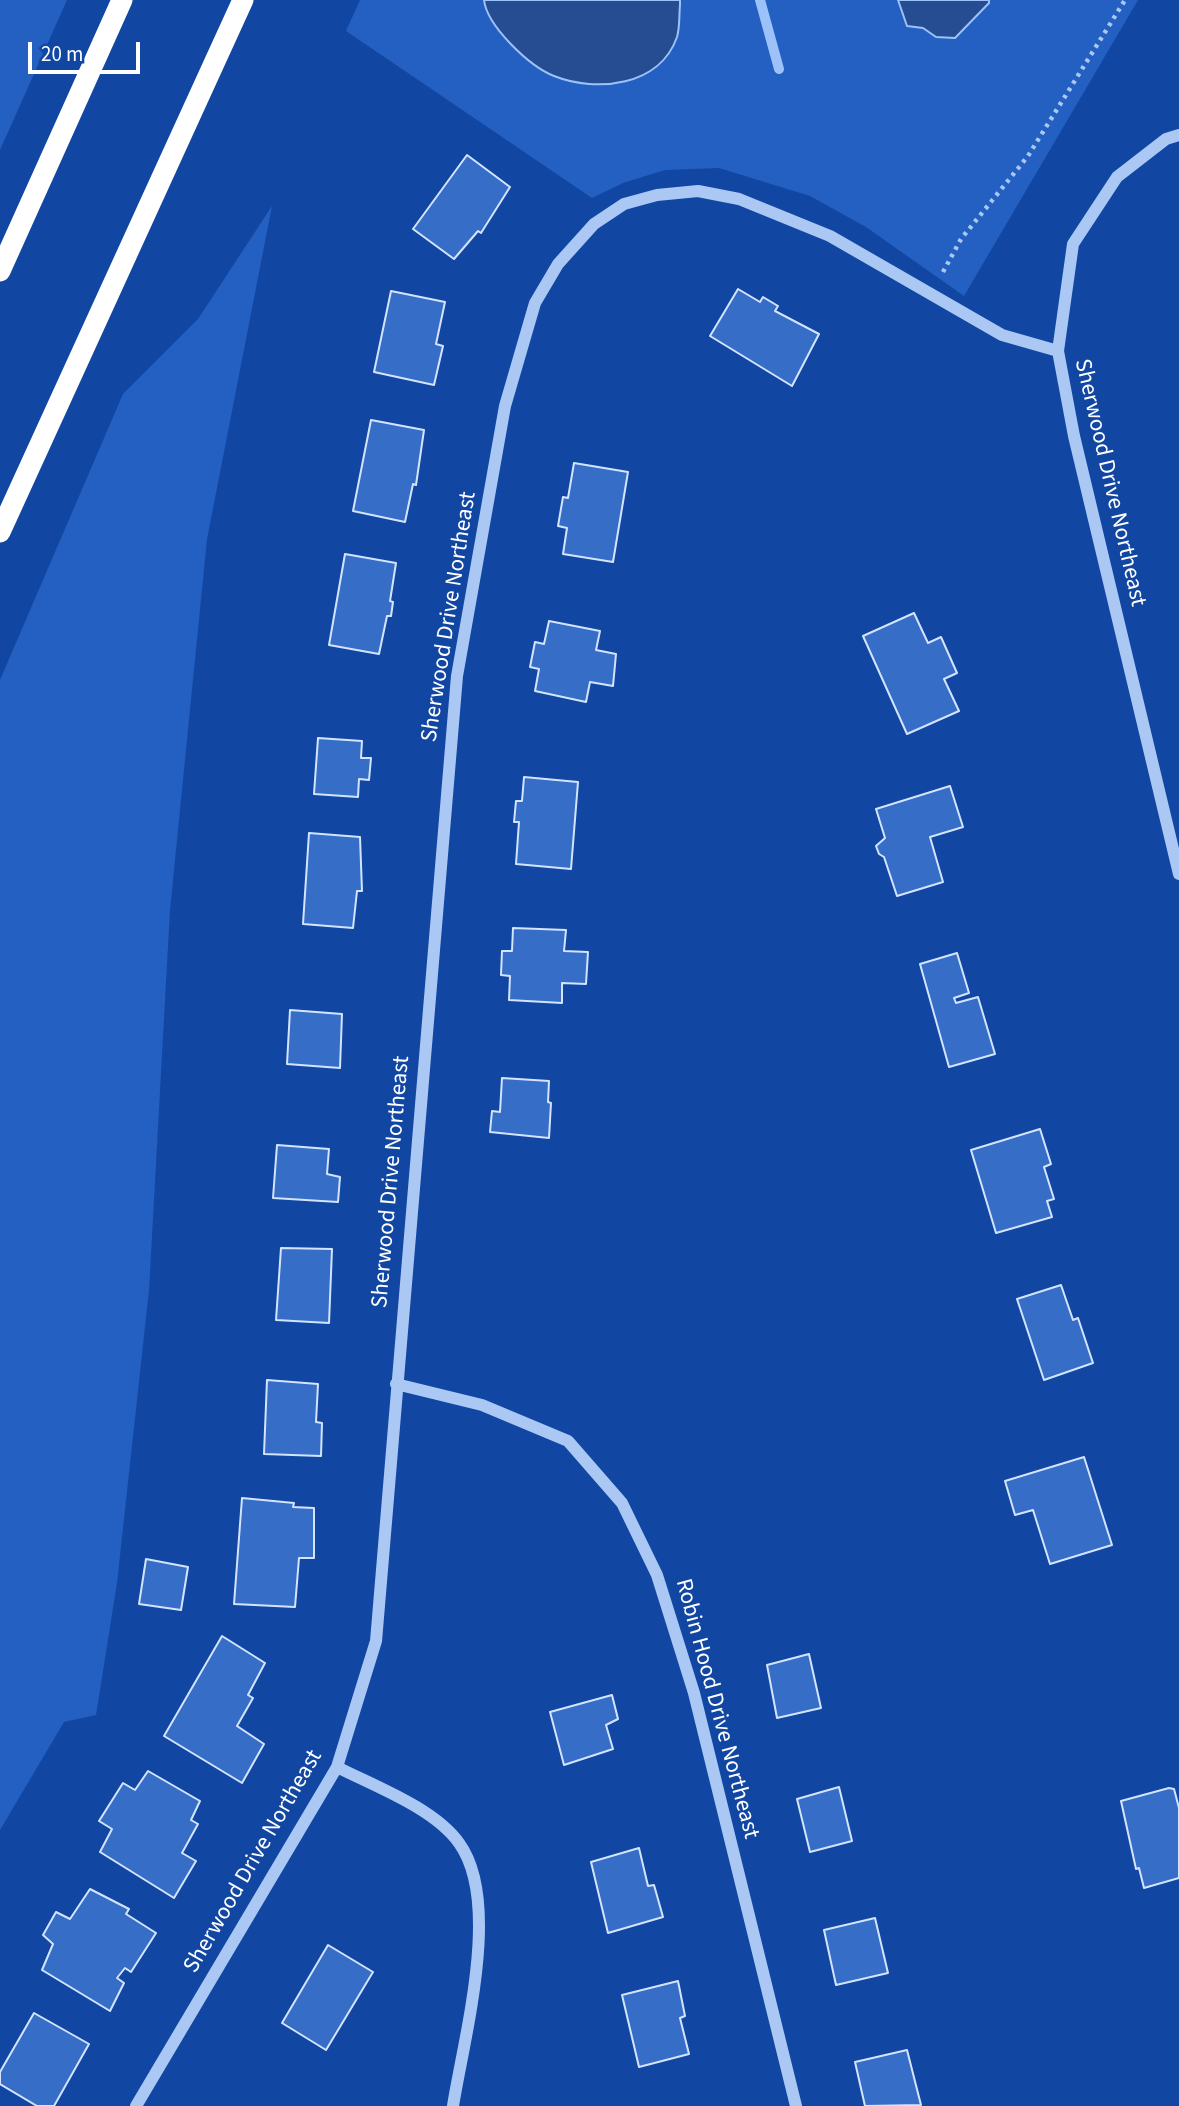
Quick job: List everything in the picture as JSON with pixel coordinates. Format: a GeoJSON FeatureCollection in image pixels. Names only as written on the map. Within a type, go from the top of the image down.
{"type":"FeatureCollection","features":[{"type":"Feature","properties":{"kind":"highway"},"geometry":{"type":"LineString","coordinates":[[0,271],[121,0]]}},
{"type":"Feature","properties":{"kind":"highway"},"geometry":{"type":"LineString","coordinates":[[0,532],[243,0]]}},
{"type":"Feature","properties":{"kind":"street"},"geometry":{"type":"LineString","coordinates":[[1058,351],[1073,244],[1117,177],[1167,139],[1179,135]]}},
{"type":"Feature","properties":{"kind":"street","name":"Sherwood Drive Northeast"},"geometry":{"type":"LineString","coordinates":[[136,2106],[337,1767],[376,1641],[457,676],[505,406],[535,303],[558,264],[594,224],[624,204],[657,195],[698,191],[739,200],[830,236],[932,292],[1002,335],[1058,351],[1074,436],[1179,874]]}},
{"type":"Feature","properties":{"kind":"street","name":"Robin Hood Drive Northeast"},"geometry":{"type":"LineString","coordinates":[[397,1384],[482,1405],[568,1441],[622,1503],[657,1574],[694,1692],[796,2106]]}},
{"type":"Feature","properties":{"kind":"street"},"geometry":{"type":"LineString","coordinates":[[337,1767],[432,1817],[459,1843],[474,1878],[481,1934],[453,2106]]}},
{"type":"Feature","properties":{"kind":"path"},"geometry":{"type":"LineString","coordinates":[[932,292],[961,239],[1028,156],[1125,0]]}},
{"type":"Feature","properties":{"kind":"shaded area"},"geometry":{"type":"Polygon","coordinates":[[[0,0],[67,0],[0,150],[0,0]]]}},
{"type":"Feature","properties":{"kind":"shaded area"},"geometry":{"type":"Polygon","coordinates":[[[360,0],[1138,0],[964,296],[866,227],[810,196],[719,168],[665,170],[623,183],[592,198],[346,31],[360,0]]]}},
{"type":"Feature","properties":{"kind":"shaded area"},"geometry":{"type":"Polygon","coordinates":[[[484,0],[680,0],[679,29],[669,53],[657,66],[625,81],[589,84],[554,76],[533,64],[501,33],[484,0]]]}},
{"type":"Feature","properties":{"kind":"shaded area"},"geometry":{"type":"Polygon","coordinates":[[[898,0],[989,0],[989,3],[955,38],[936,37],[923,28],[907,26],[898,0]]]}},
{"type":"Feature","properties":{"kind":"shaded area"},"geometry":{"type":"Polygon","coordinates":[[[272,206],[207,539],[170,910],[149,1290],[117,1583],[96,1715],[64,1722],[0,1830],[0,680],[123,394],[198,319],[272,206]]]}},
{"type":"Feature","properties":{"kind":"building"},"geometry":{"type":"Polygon","coordinates":[[[467,155],[510,187],[481,233],[478,231],[454,259],[413,229],[467,155]]]}},
{"type":"Feature","properties":{"kind":"building"},"geometry":{"type":"Polygon","coordinates":[[[738,289],[760,302],[763,297],[778,306],[775,311],[819,334],[792,386],[710,336],[738,289]]]}},
{"type":"Feature","properties":{"kind":"building"},"geometry":{"type":"Polygon","coordinates":[[[391,291],[445,302],[436,344],[443,346],[434,385],[374,372],[391,291]]]}},
{"type":"Feature","properties":{"kind":"building"},"geometry":{"type":"Polygon","coordinates":[[[371,420],[424,430],[416,485],[413,484],[405,522],[353,511],[371,420]]]}},
{"type":"Feature","properties":{"kind":"building"},"geometry":{"type":"Polygon","coordinates":[[[574,463],[628,472],[613,562],[563,554],[567,528],[558,526],[563,497],[568,498],[574,463]]]}},
{"type":"Feature","properties":{"kind":"building"},"geometry":{"type":"Polygon","coordinates":[[[345,554],[396,563],[390,601],[393,602],[391,616],[387,616],[379,654],[329,645],[345,554]]]}},
{"type":"Feature","properties":{"kind":"building"},"geometry":{"type":"Polygon","coordinates":[[[914,613],[928,643],[941,637],[957,673],[944,679],[959,711],[907,734],[863,636],[914,613]]]}},
{"type":"Feature","properties":{"kind":"building"},"geometry":{"type":"Polygon","coordinates":[[[549,621],[600,631],[596,650],[616,654],[613,686],[590,682],[586,702],[535,691],[539,669],[530,667],[535,642],[544,644],[549,621]]]}},
{"type":"Feature","properties":{"kind":"building"},"geometry":{"type":"Polygon","coordinates":[[[318,738],[362,741],[361,758],[371,758],[369,780],[359,779],[358,797],[314,794],[318,738]]]}},
{"type":"Feature","properties":{"kind":"building"},"geometry":{"type":"Polygon","coordinates":[[[524,777],[578,782],[571,869],[516,864],[519,822],[514,822],[516,801],[522,801],[524,777]]]}},
{"type":"Feature","properties":{"kind":"building"},"geometry":{"type":"Polygon","coordinates":[[[950,786],[963,827],[930,837],[943,882],[897,896],[884,857],[879,854],[876,846],[885,838],[876,809],[950,786]]]}},
{"type":"Feature","properties":{"kind":"building"},"geometry":{"type":"Polygon","coordinates":[[[309,833],[360,837],[362,891],[357,891],[353,928],[303,924],[309,833]]]}},
{"type":"Feature","properties":{"kind":"building"},"geometry":{"type":"Polygon","coordinates":[[[513,928],[566,930],[564,951],[588,952],[586,984],[562,983],[562,1003],[509,1000],[510,976],[501,975],[502,951],[512,951],[513,928]]]}},
{"type":"Feature","properties":{"kind":"building"},"geometry":{"type":"Polygon","coordinates":[[[957,953],[969,993],[954,998],[956,1003],[978,997],[995,1054],[949,1067],[920,964],[957,953]]]}},
{"type":"Feature","properties":{"kind":"building"},"geometry":{"type":"Polygon","coordinates":[[[290,1010],[342,1014],[340,1068],[287,1064],[290,1010]]]}},
{"type":"Feature","properties":{"kind":"building"},"geometry":{"type":"Polygon","coordinates":[[[502,1078],[549,1081],[549,1138],[490,1132],[492,1111],[500,1112],[502,1078]]]}},
{"type":"Feature","properties":{"kind":"building"},"geometry":{"type":"Polygon","coordinates":[[[1040,1129],[1051,1164],[1044,1167],[1054,1199],[1047,1201],[1052,1217],[996,1233],[971,1150],[1040,1129]]]}},
{"type":"Feature","properties":{"kind":"building"},"geometry":{"type":"Polygon","coordinates":[[[277,1145],[329,1149],[327,1174],[340,1177],[338,1202],[273,1198],[277,1145]]]}},
{"type":"Feature","properties":{"kind":"building"},"geometry":{"type":"Polygon","coordinates":[[[281,1248],[332,1249],[329,1323],[276,1320],[281,1248]]]}},
{"type":"Feature","properties":{"kind":"building"},"geometry":{"type":"Polygon","coordinates":[[[1061,1285],[1073,1320],[1078,1318],[1093,1363],[1044,1380],[1017,1299],[1061,1285]]]}},
{"type":"Feature","properties":{"kind":"building"},"geometry":{"type":"Polygon","coordinates":[[[267,1380],[318,1384],[316,1422],[322,1423],[321,1456],[264,1454],[267,1380]]]}},
{"type":"Feature","properties":{"kind":"building"},"geometry":{"type":"Polygon","coordinates":[[[1084,1457],[1112,1545],[1050,1564],[1033,1510],[1015,1515],[1005,1481],[1084,1457]]]}},
{"type":"Feature","properties":{"kind":"building"},"geometry":{"type":"Polygon","coordinates":[[[242,1498],[294,1503],[293,1507],[314,1508],[314,1558],[299,1558],[295,1607],[234,1604],[242,1498]]]}},
{"type":"Feature","properties":{"kind":"building"},"geometry":{"type":"Polygon","coordinates":[[[146,1559],[188,1567],[181,1610],[139,1604],[146,1559]]]}},
{"type":"Feature","properties":{"kind":"building"},"geometry":{"type":"Polygon","coordinates":[[[222,1636],[265,1663],[248,1695],[253,1698],[237,1726],[264,1744],[242,1783],[164,1736],[222,1636]]]}},
{"type":"Feature","properties":{"kind":"building"},"geometry":{"type":"Polygon","coordinates":[[[809,1654],[821,1708],[777,1718],[767,1665],[809,1654]]]}},
{"type":"Feature","properties":{"kind":"building"},"geometry":{"type":"Polygon","coordinates":[[[612,1695],[618,1719],[606,1725],[613,1749],[564,1765],[550,1712],[612,1695]]]}},
{"type":"Feature","properties":{"kind":"building"},"geometry":{"type":"Polygon","coordinates":[[[148,1771],[200,1801],[191,1820],[198,1824],[182,1853],[196,1861],[174,1898],[100,1852],[112,1829],[99,1821],[123,1783],[135,1790],[148,1771]]]}},
{"type":"Feature","properties":{"kind":"building"},"geometry":{"type":"Polygon","coordinates":[[[839,1787],[852,1841],[810,1852],[797,1799],[839,1787]]]}},
{"type":"Feature","properties":{"kind":"building"},"geometry":{"type":"Polygon","coordinates":[[[1174,1789],[1179,1808],[1179,1878],[1144,1888],[1139,1868],[1136,1869],[1121,1801],[1174,1789]]]}},
{"type":"Feature","properties":{"kind":"building"},"geometry":{"type":"Polygon","coordinates":[[[639,1848],[648,1886],[654,1885],[663,1917],[608,1933],[591,1862],[639,1848]]]}},
{"type":"Feature","properties":{"kind":"building"},"geometry":{"type":"Polygon","coordinates":[[[90,1889],[129,1909],[126,1914],[156,1933],[131,1972],[125,1968],[117,1978],[124,1983],[110,2011],[42,1970],[53,1944],[43,1935],[56,1912],[70,1919],[90,1889]]]}},
{"type":"Feature","properties":{"kind":"building"},"geometry":{"type":"Polygon","coordinates":[[[875,1918],[888,1973],[836,1985],[824,1930],[875,1918]]]}},
{"type":"Feature","properties":{"kind":"building"},"geometry":{"type":"Polygon","coordinates":[[[328,1945],[373,1972],[326,2050],[282,2023],[328,1945]]]}},
{"type":"Feature","properties":{"kind":"building"},"geometry":{"type":"Polygon","coordinates":[[[678,1981],[685,2016],[680,2018],[689,2054],[639,2067],[622,1995],[678,1981]]]}},
{"type":"Feature","properties":{"kind":"building"},"geometry":{"type":"Polygon","coordinates":[[[34,2013],[89,2044],[54,2106],[37,2106],[0,2084],[0,2072],[34,2013]]]}},
{"type":"Feature","properties":{"kind":"building"},"geometry":{"type":"Polygon","coordinates":[[[907,2050],[921,2105],[865,2106],[855,2062],[907,2050]]]}},
{"type":"Feature","properties":{"kind":"waterway"},"geometry":{"type":"LineString","coordinates":[[760,0],[779,69]]}}]}
